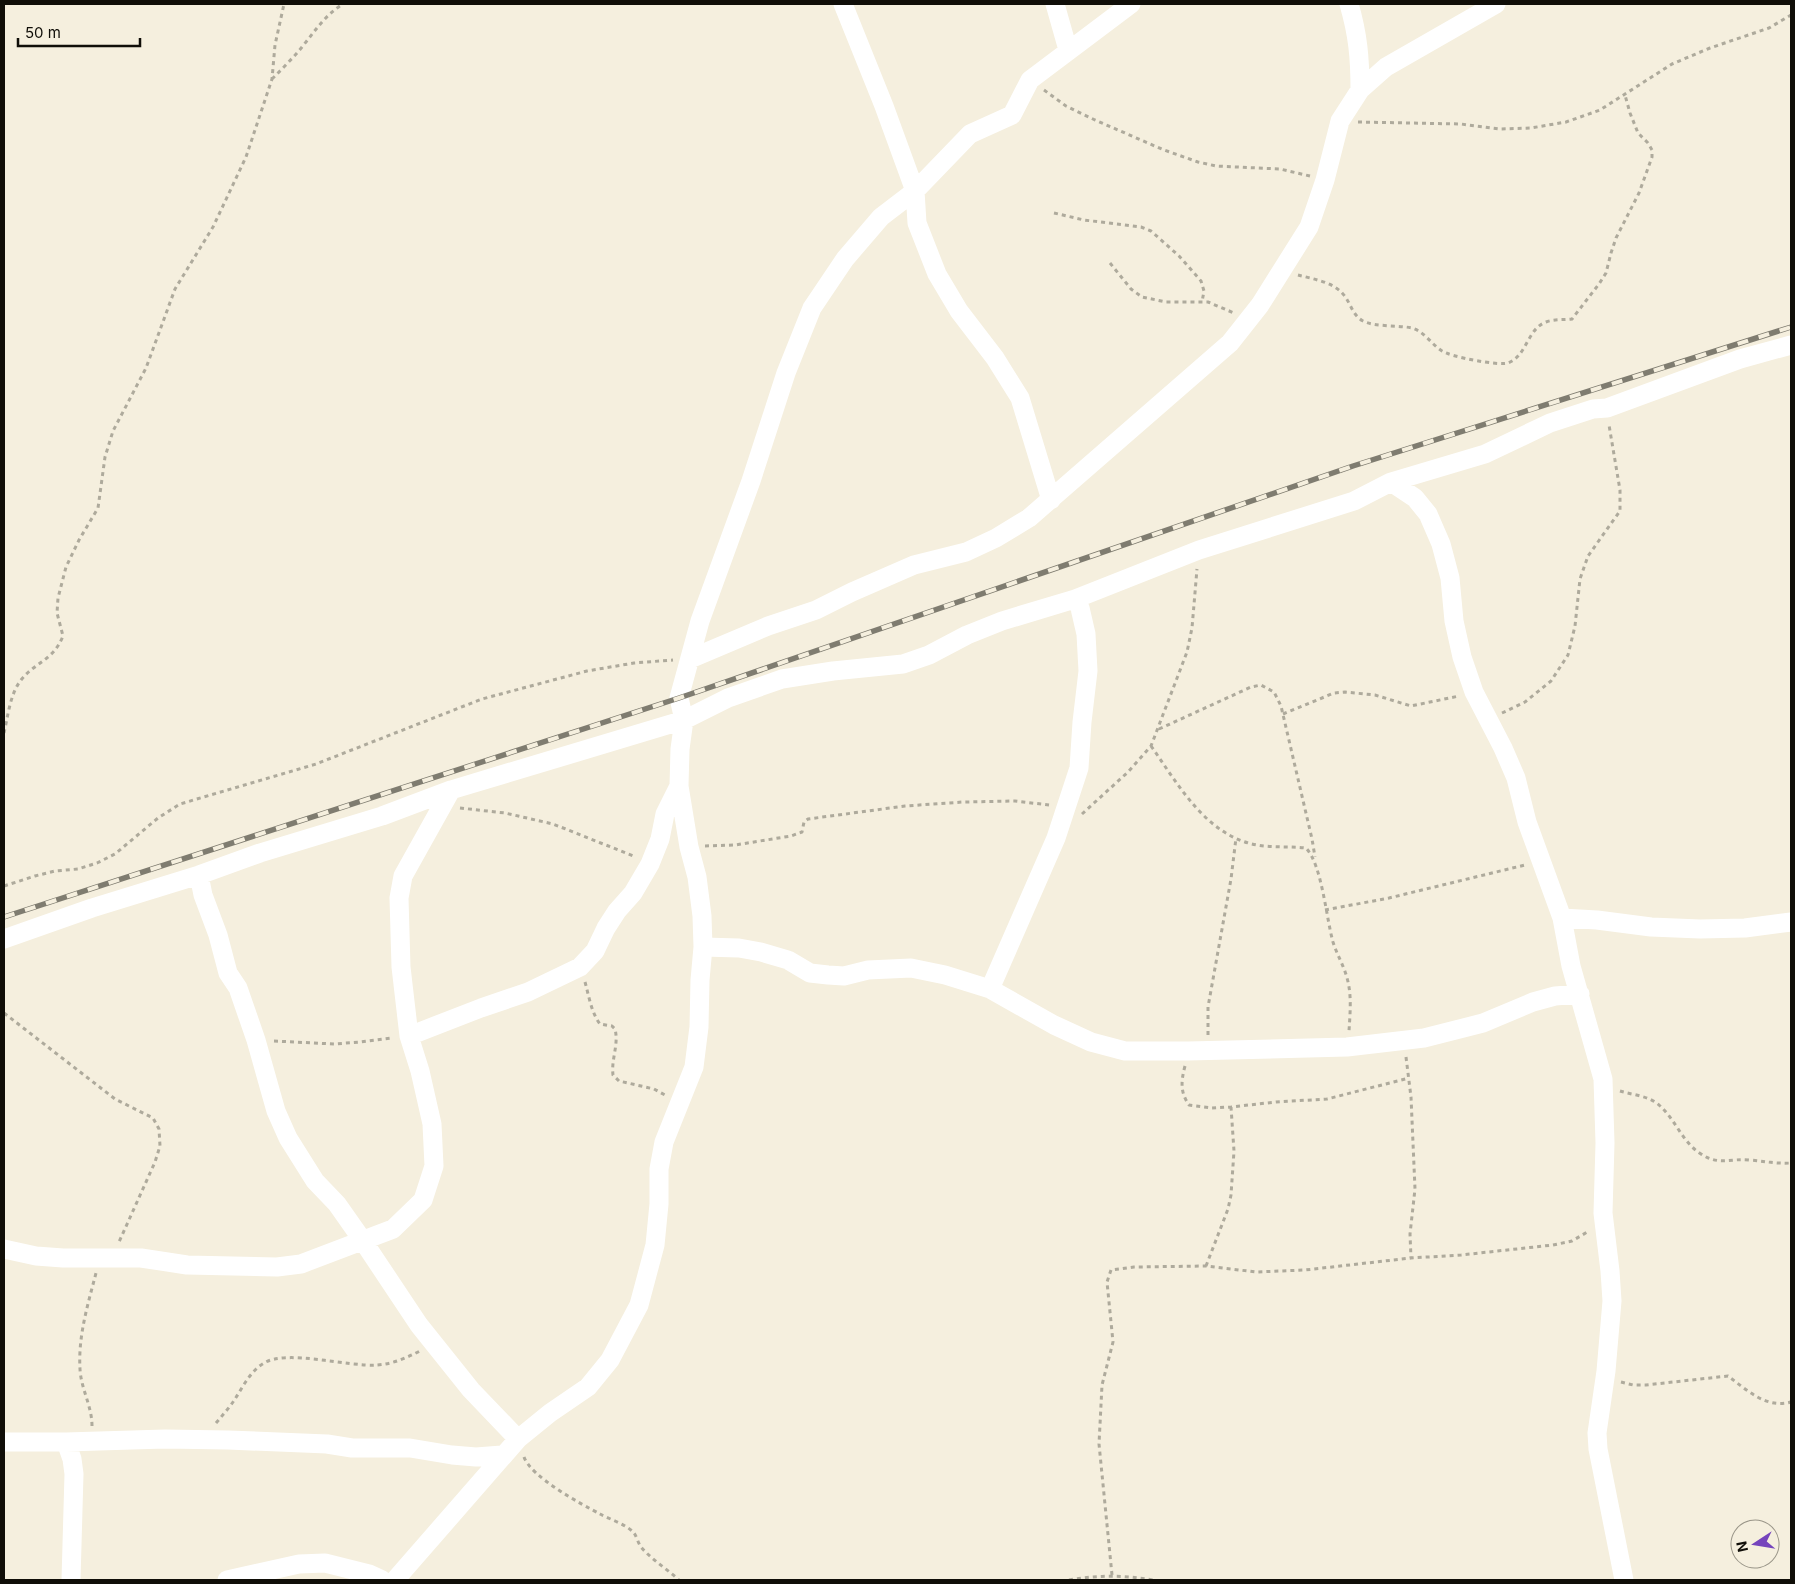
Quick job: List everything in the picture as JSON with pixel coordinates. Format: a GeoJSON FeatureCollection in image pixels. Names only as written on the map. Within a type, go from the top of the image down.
{"type":"FeatureCollection","features":[{"type":"Feature","properties":{"kind":"street"},"geometry":{"type":"LineString","coordinates":[[843,4],[884,106],[915,191],[917,223],[938,274],[959,311],[995,358],[1020,398],[1051,500]]}},
{"type":"Feature","properties":{"kind":"street"},"geometry":{"type":"LineString","coordinates":[[1055,4],[1068,50]]}},
{"type":"Feature","properties":{"kind":"street"},"geometry":{"type":"LineString","coordinates":[[396,1580],[502,1455],[518,1439],[550,1413],[588,1387],[610,1360],[639,1305],[654,1245],[659,1204],[659,1169],[664,1142],[694,1068],[699,1027],[703,947],[702,916],[697,877],[689,847],[679,786],[680,748],[684,720],[679,698],[703,612],[751,481],[786,373],[812,308],[845,259],[881,217],[915,191],[970,134],[1012,114],[1030,80],[1131,4]]}},
{"type":"Feature","properties":{"kind":"street"},"geometry":{"type":"LineString","coordinates":[[1349,4],[1357,29],[1360,90]]}},
{"type":"Feature","properties":{"kind":"street"},"geometry":{"type":"LineString","coordinates":[[690,659],[768,626],[816,610],[914,565],[966,552],[996,538],[1029,518],[1230,343],[1260,305],[1309,227],[1325,180],[1340,121],[1360,90],[1386,67],[1496,4]]}},
{"type":"Feature","properties":{"kind":"street"},"geometry":{"type":"LineString","coordinates":[[4,939],[260,853],[382,816],[451,790],[684,720],[728,698],[782,679],[833,671],[903,664],[929,655],[967,635],[1002,621],[1075,599],[1199,550],[1354,501],[1391,482],[1485,454],[1550,423],[1593,409],[1607,408],[1740,359],[1791,345]]}},
{"type":"Feature","properties":{"kind":"street"},"geometry":{"type":"LineString","coordinates":[[1391,482],[1415,498],[1428,514],[1441,544],[1450,578],[1454,621],[1462,657],[1474,692],[1516,778],[1527,822],[1540,862],[1562,918],[1571,966],[1603,1079],[1605,1143],[1603,1213],[1612,1301],[1606,1371],[1597,1433],[1598,1449],[1624,1580]]}},
{"type":"Feature","properties":{"kind":"street"},"geometry":{"type":"LineString","coordinates":[[990,989],[1053,846],[1073,812],[1088,671],[1086,634],[1080,608],[1075,599]]}},
{"type":"Feature","properties":{"kind":"street"},"geometry":{"type":"LineString","coordinates":[[409,1036],[528,992],[580,967],[595,950],[606,928],[617,911],[633,893],[650,864],[660,839],[665,814],[679,786]]}},
{"type":"Feature","properties":{"kind":"street"},"geometry":{"type":"LineString","coordinates":[[4,1250],[36,1256],[63,1258],[141,1258],[187,1265],[278,1267],[301,1264],[392,1229],[423,1200],[434,1166],[432,1124],[420,1071],[409,1036],[401,967],[399,898],[403,876],[451,790]]}},
{"type":"Feature","properties":{"kind":"street"},"geometry":{"type":"LineString","coordinates":[[199,875],[203,895],[220,942],[228,973],[238,988],[256,1040],[276,1111],[288,1138],[316,1180],[337,1204],[363,1241],[419,1325],[471,1390],[518,1439]]}},
{"type":"Feature","properties":{"kind":"street"},"geometry":{"type":"LineString","coordinates":[[1562,918],[1597,920],[1651,927],[1700,929],[1745,928],[1791,922]]}},
{"type":"Feature","properties":{"kind":"street"},"geometry":{"type":"LineString","coordinates":[[703,947],[739,948],[761,952],[788,960],[810,973],[828,976],[844,976],[868,970],[911,968],[945,974],[990,989],[1054,1025],[1091,1042],[1125,1051],[1347,1047],[1424,1038],[1488,1022],[1533,1002],[1555,996],[1580,994]]}},
{"type":"Feature","properties":{"kind":"street"},"geometry":{"type":"LineString","coordinates":[[4,1442],[201,1440],[327,1444],[374,1449],[410,1448],[452,1456],[502,1455]]}},
{"type":"Feature","properties":{"kind":"street"},"geometry":{"type":"LineString","coordinates":[[66,1442],[72,1459],[74,1474],[71,1580]]}},
{"type":"Feature","properties":{"kind":"street"},"geometry":{"type":"LineString","coordinates":[[227,1580],[299,1564],[325,1564],[369,1574],[382,1580]]}},
{"type":"Feature","properties":{"kind":"path"},"geometry":{"type":"LineString","coordinates":[[4,732],[14,692],[20,681],[30,670],[54,652],[63,636],[57,613],[58,598],[66,567],[98,508],[105,457],[113,431],[146,368],[175,289],[213,227],[246,157],[272,79],[275,45],[284,4]]}},
{"type":"Feature","properties":{"kind":"path"},"geometry":{"type":"LineString","coordinates":[[272,79],[291,60],[323,20],[343,4]]}},
{"type":"Feature","properties":{"kind":"path"},"geometry":{"type":"LineString","coordinates":[[1340,121],[1461,124],[1499,129],[1531,128],[1566,122],[1600,110],[1672,64],[1710,48],[1769,28],[1791,16]]}},
{"type":"Feature","properties":{"kind":"path"},"geometry":{"type":"LineString","coordinates":[[1030,80],[1066,106],[1164,150],[1198,162],[1216,166],[1280,169],[1325,180]]}},
{"type":"Feature","properties":{"kind":"path"},"geometry":{"type":"LineString","coordinates":[[1282,271],[1327,283],[1339,290],[1345,295],[1355,314],[1363,321],[1372,324],[1414,329],[1424,334],[1442,351],[1452,355],[1500,364],[1508,363],[1522,352],[1537,326],[1553,320],[1572,318],[1600,284],[1606,273],[1616,238],[1639,193],[1652,157],[1652,150],[1638,133],[1625,95]]}},
{"type":"Feature","properties":{"kind":"path"},"geometry":{"type":"LineString","coordinates":[[1054,213],[1084,220],[1141,227],[1152,231],[1180,256],[1201,281],[1204,291],[1202,302]]}},
{"type":"Feature","properties":{"kind":"path"},"geometry":{"type":"LineString","coordinates":[[1110,263],[1131,289],[1142,297],[1166,302],[1215,304],[1247,321]]}},
{"type":"Feature","properties":{"kind":"path"},"geometry":{"type":"LineString","coordinates":[[1488,719],[1525,702],[1551,681],[1568,655],[1580,579],[1588,556],[1620,511],[1620,490],[1607,408]]}},
{"type":"Feature","properties":{"kind":"path"},"geometry":{"type":"LineString","coordinates":[[689,847],[721,847],[791,836],[802,832],[804,822],[808,819],[905,806],[1015,800],[1073,812],[1128,772],[1151,746],[1187,652],[1192,628],[1199,550]]}},
{"type":"Feature","properties":{"kind":"path"},"geometry":{"type":"LineString","coordinates":[[4,886],[35,876],[78,869],[98,863],[115,854],[158,818],[180,804],[316,764],[482,699],[587,671],[634,663],[690,659]]}},
{"type":"Feature","properties":{"kind":"path"},"geometry":{"type":"LineString","coordinates":[[1158,729],[1230,696],[1261,685],[1274,692],[1283,714],[1312,839],[1325,910],[1334,944],[1347,978],[1351,1006],[1347,1047]]}},
{"type":"Feature","properties":{"kind":"path"},"geometry":{"type":"LineString","coordinates":[[1283,714],[1334,693],[1358,692],[1412,706],[1474,692]]}},
{"type":"Feature","properties":{"kind":"path"},"geometry":{"type":"LineString","coordinates":[[1151,746],[1187,798],[1215,826],[1236,838],[1263,846],[1306,848],[1312,854],[1315,861]]}},
{"type":"Feature","properties":{"kind":"path"},"geometry":{"type":"LineString","coordinates":[[442,807],[505,813],[553,824],[650,864]]}},
{"type":"Feature","properties":{"kind":"path"},"geometry":{"type":"LineString","coordinates":[[1209,1050],[1208,1008],[1231,879],[1236,838]]}},
{"type":"Feature","properties":{"kind":"path"},"geometry":{"type":"LineString","coordinates":[[1325,910],[1389,898],[1540,862]]}},
{"type":"Feature","properties":{"kind":"path"},"geometry":{"type":"LineString","coordinates":[[580,967],[591,1007],[597,1020],[600,1024],[612,1026],[615,1029],[617,1038],[612,1075],[619,1081],[654,1089],[678,1104]]}},
{"type":"Feature","properties":{"kind":"path"},"geometry":{"type":"LineString","coordinates":[[4,1013],[115,1099],[152,1118],[159,1129],[160,1146],[155,1162],[96,1273],[84,1316],[80,1367],[82,1384],[92,1416],[92,1430],[88,1440]]}},
{"type":"Feature","properties":{"kind":"path"},"geometry":{"type":"LineString","coordinates":[[256,1040],[334,1044],[409,1036]]}},
{"type":"Feature","properties":{"kind":"path"},"geometry":{"type":"LineString","coordinates":[[1404,1039],[1409,1078],[1415,1190],[1410,1234],[1411,1258]]}},
{"type":"Feature","properties":{"kind":"path"},"geometry":{"type":"LineString","coordinates":[[1188,1051],[1181,1090],[1189,1105],[1212,1108],[1327,1098],[1409,1078]]}},
{"type":"Feature","properties":{"kind":"path"},"geometry":{"type":"LineString","coordinates":[[1603,1079],[1613,1087],[1658,1104],[1671,1118],[1690,1146],[1714,1161],[1747,1160],[1775,1164],[1791,1163]]}},
{"type":"Feature","properties":{"kind":"path"},"geometry":{"type":"LineString","coordinates":[[1206,1266],[1232,1195],[1234,1151],[1231,1107]]}},
{"type":"Feature","properties":{"kind":"path"},"geometry":{"type":"LineString","coordinates":[[1112,1576],[1099,1444],[1102,1386],[1113,1342],[1107,1282],[1110,1270],[1120,1268],[1206,1266],[1256,1272],[1282,1272],[1553,1245],[1572,1241],[1587,1233],[1597,1224],[1603,1213]]}},
{"type":"Feature","properties":{"kind":"path"},"geometry":{"type":"LineString","coordinates":[[201,1440],[233,1402],[256,1370],[265,1362],[296,1358],[377,1366],[402,1361],[434,1344]]}},
{"type":"Feature","properties":{"kind":"path"},"geometry":{"type":"LineString","coordinates":[[1606,1371],[1623,1383],[1633,1385],[1728,1376],[1751,1393],[1772,1404],[1782,1405],[1791,1402]]}},
{"type":"Feature","properties":{"kind":"path"},"geometry":{"type":"LineString","coordinates":[[518,1439],[526,1461],[538,1475],[587,1507],[622,1524],[634,1533],[640,1546],[652,1558],[679,1580]]}},
{"type":"Feature","properties":{"kind":"path"},"geometry":{"type":"LineString","coordinates":[[1068,1580],[1094,1576],[1133,1576],[1153,1580]]}},
{"type":"Feature","properties":{"kind":"railway"},"geometry":{"type":"LineString","coordinates":[[4,917],[679,698],[1353,466],[1791,327]]}}]}
